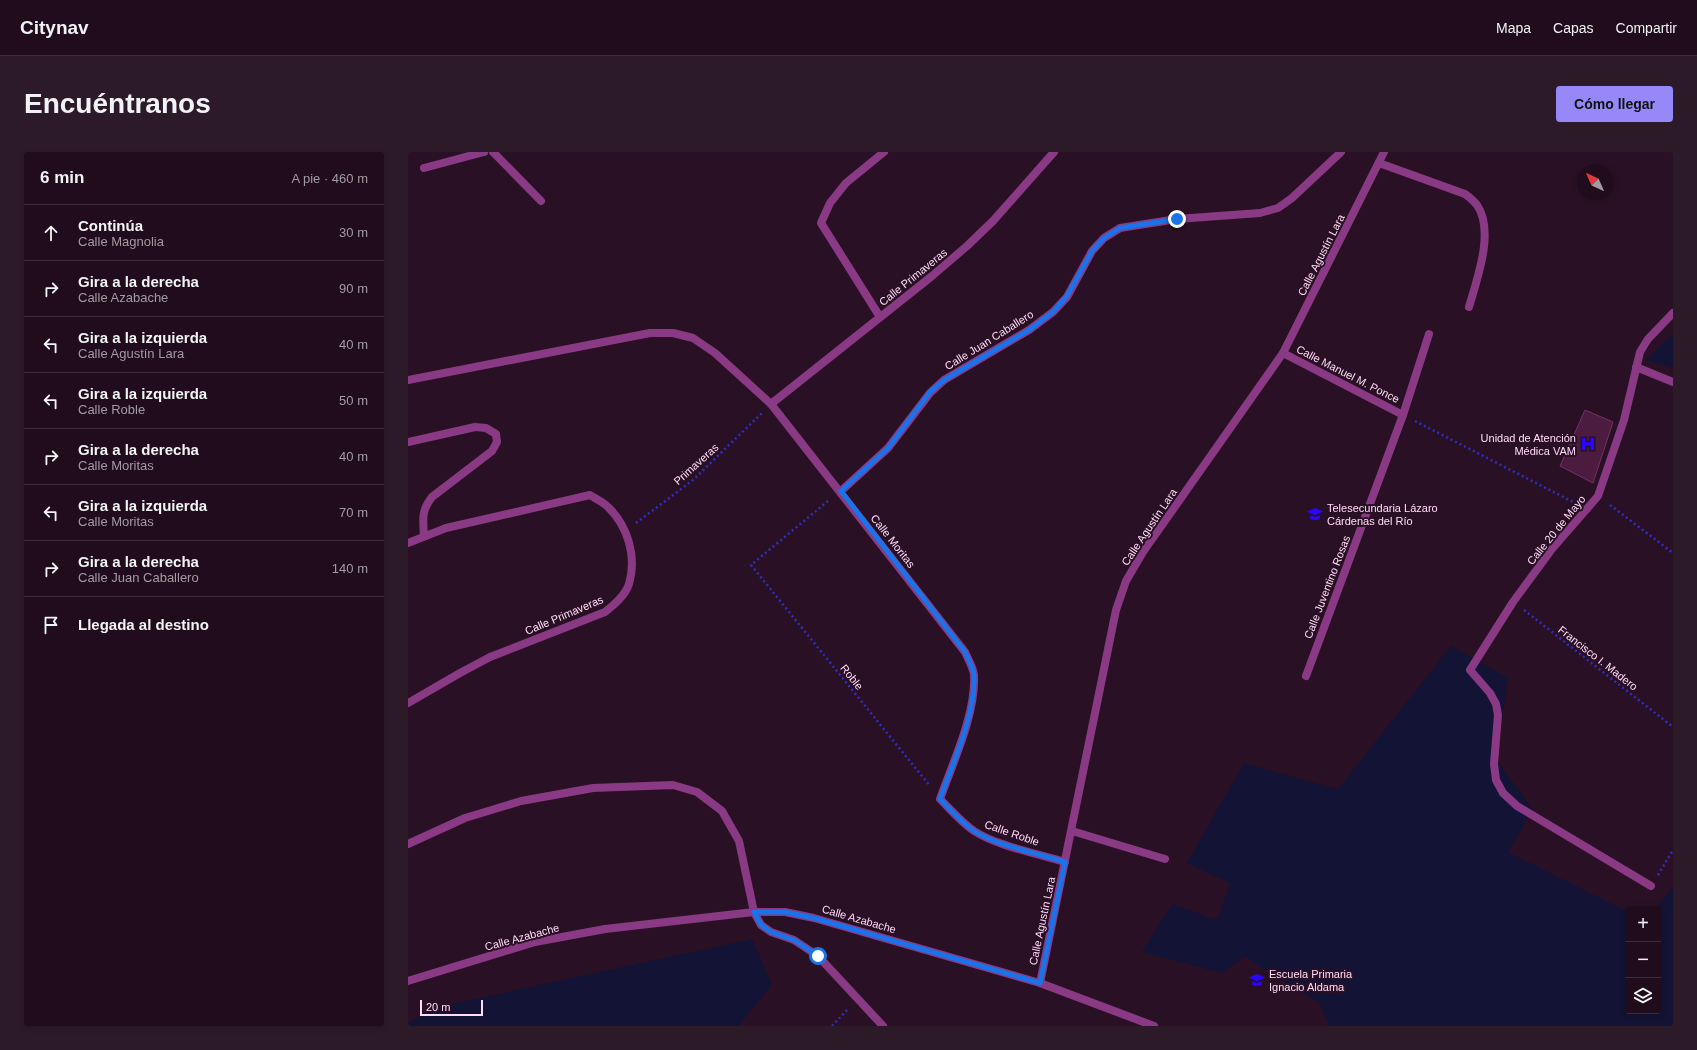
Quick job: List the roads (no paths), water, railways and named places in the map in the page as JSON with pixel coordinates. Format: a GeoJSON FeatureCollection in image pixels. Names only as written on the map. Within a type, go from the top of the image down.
{"type":"FeatureCollection","features":[{"type":"Feature","properties":{"kind":"street"},"geometry":{"type":"LineString","coordinates":[[424,168],[484,152]]}},
{"type":"Feature","properties":{"kind":"street"},"geometry":{"type":"LineString","coordinates":[[493,152],[542,201]]}},
{"type":"Feature","properties":{"kind":"street"},"geometry":{"type":"LineString","coordinates":[[880,317],[820,223],[830,203],[846,183],[884,152]]}},
{"type":"Feature","properties":{"kind":"street","name":"Calle Primaveras"},"geometry":{"type":"LineString","coordinates":[[771,404],[932,276],[967,246],[993,221],[1054,152]]}},
{"type":"Feature","properties":{"kind":"street","name":"Calle Juan Caballero"},"geometry":{"type":"LineString","coordinates":[[841,491],[888,448],[930,392],[940,384],[1029,330],[1053,312],[1067,296],[1092,251],[1104,238],[1120,228],[1177,219],[1260,213],[1278,208],[1292,198],[1341,152]]}},
{"type":"Feature","properties":{"kind":"street","name":"Calle Agustín Lara"},"geometry":{"type":"LineString","coordinates":[[1040,983],[1116,610],[1126,581],[1143,552],[1284,354],[1384,152]]}},
{"type":"Feature","properties":{"kind":"street"},"geometry":{"type":"LineString","coordinates":[[1379,163],[1465,194],[1477,204],[1483,220],[1484,240],[1480,270],[1469,307]]}},
{"type":"Feature","properties":{"kind":"street","name":"Calle 20 de Mayo"},"geometry":{"type":"LineString","coordinates":[[1651,886],[1517,806],[1504,793],[1496,780],[1494,764],[1498,715],[1496,704],[1490,693],[1470,670],[1513,602],[1552,549],[1598,496],[1624,420],[1640,352],[1648,339],[1673,313]]}},
{"type":"Feature","properties":{"kind":"street","name":"Calle Moritas"},"geometry":{"type":"LineString","coordinates":[[408,380],[650,333],[673,333],[693,338],[715,353],[771,404],[841,491],[965,652],[974,673],[970,716],[940,799]]}},
{"type":"Feature","properties":{"kind":"street","name":"Calle Juventino Rosas"},"geometry":{"type":"LineString","coordinates":[[1306,676],[1404,415],[1428,334]]}},
{"type":"Feature","properties":{"kind":"street","name":"Calle Manuel M. Ponce"},"geometry":{"type":"LineString","coordinates":[[1284,354],[1404,415]]}},
{"type":"Feature","properties":{"kind":"street"},"geometry":{"type":"LineString","coordinates":[[1636,367],[1673,382]]}},
{"type":"Feature","properties":{"kind":"street"},"geometry":{"type":"LineString","coordinates":[[408,442],[475,427],[486,428],[496,434],[497,442],[492,451],[432,497],[425,506],[423,515],[424,536]]}},
{"type":"Feature","properties":{"kind":"street","name":"Calle Primaveras"},"geometry":{"type":"LineString","coordinates":[[408,543],[446,528],[590,495],[608,506],[626,530],[632,557],[628,585],[618,601],[605,612],[490,657],[408,703]]}},
{"type":"Feature","properties":{"kind":"street"},"geometry":{"type":"LineString","coordinates":[[408,844],[465,818],[521,801],[593,788],[672,785],[697,792],[722,811],[739,841],[754,912],[761,925],[771,932],[794,940],[818,956],[883,1026]]}},
{"type":"Feature","properties":{"kind":"street","name":"Calle Roble"},"geometry":{"type":"LineString","coordinates":[[940,799],[958,818],[976,832],[996,841],[1065,862]]}},
{"type":"Feature","properties":{"kind":"street"},"geometry":{"type":"LineString","coordinates":[[1072,831],[1165,860]]}},
{"type":"Feature","properties":{"kind":"street","name":"Calle Azabache"},"geometry":{"type":"LineString","coordinates":[[408,981],[536,942],[605,929],[754,912],[785,912],[814,918],[1040,983],[1154,1026]]}},
{"type":"Feature","properties":{"kind":"place","name":"Unidad de Atención Médica VAM"},"geometry":{"type":"Point","coordinates":[1588,444]}},
{"type":"Feature","properties":{"kind":"place","name":"Telesecundaria Lázaro Cárdenas del Río"},"geometry":{"type":"Point","coordinates":[1315,514]}},
{"type":"Feature","properties":{"kind":"place","name":"Escuela Primaria Ignacio Aldama"},"geometry":{"type":"Point","coordinates":[1257,980]}}]}
